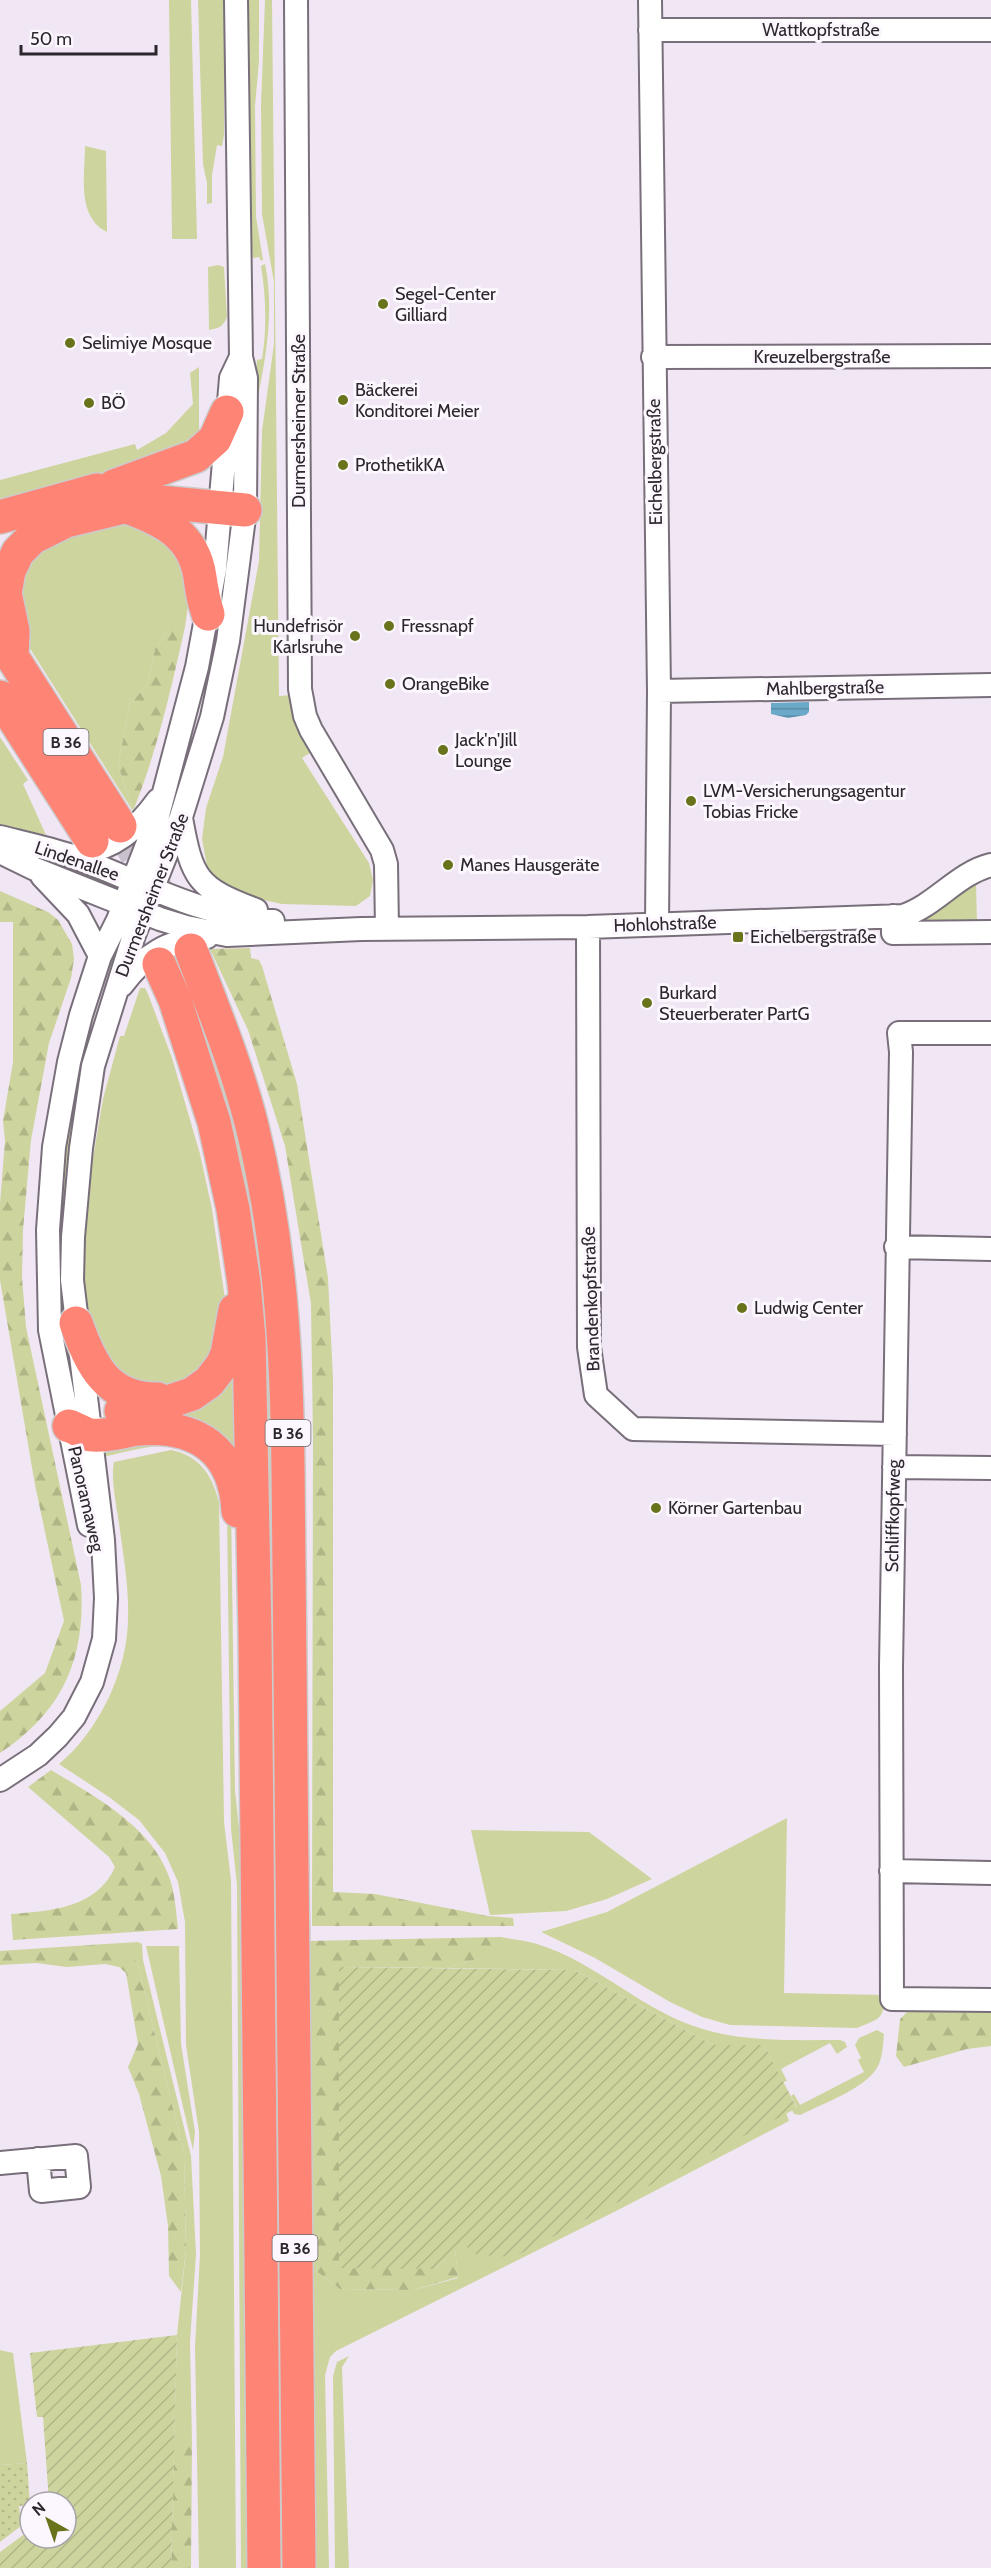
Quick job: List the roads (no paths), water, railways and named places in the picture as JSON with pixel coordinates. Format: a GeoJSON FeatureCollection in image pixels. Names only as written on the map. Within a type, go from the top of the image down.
{"type":"FeatureCollection","features":[{"type":"Feature","properties":{"kind":"highway"},"geometry":{"type":"LineString","coordinates":[[6,648],[13,631],[5,593],[9,571],[18,552],[32,538],[196,456],[214,439],[227,412]]}},
{"type":"Feature","properties":{"kind":"highway"},"geometry":{"type":"LineString","coordinates":[[0,517],[120,496],[155,482],[234,498]]}},
{"type":"Feature","properties":{"kind":"highway"},"geometry":{"type":"LineString","coordinates":[[120,496],[170,526],[182,537],[196,562],[200,592],[208,614]]}},
{"type":"Feature","properties":{"kind":"highway","name":"B 36"},"geometry":{"type":"LineString","coordinates":[[6,648],[120,826]]}},
{"type":"Feature","properties":{"kind":"highway","name":"B 36"},"geometry":{"type":"LineString","coordinates":[[0,697],[81,849]]}},
{"type":"Feature","properties":{"kind":"highway","name":"B 36"},"geometry":{"type":"LineString","coordinates":[[191,950],[226,1039],[251,1125],[276,1255],[284,1324],[288,1492],[298,2568]]}},
{"type":"Feature","properties":{"kind":"highway","name":"B 36"},"geometry":{"type":"LineString","coordinates":[[159,964],[175,1000],[214,1122],[233,1209],[244,1283],[250,1371],[255,1635],[264,2568]]}},
{"type":"Feature","properties":{"kind":"highway"},"geometry":{"type":"LineString","coordinates":[[83,1424],[162,1408],[168,1402],[192,1394],[209,1382],[222,1365],[230,1342],[232,1320],[244,1283]]}},
{"type":"Feature","properties":{"kind":"highway"},"geometry":{"type":"LineString","coordinates":[[76,1323],[91,1363],[103,1377],[129,1394],[168,1402]]}},
{"type":"Feature","properties":{"kind":"highway"},"geometry":{"type":"LineString","coordinates":[[83,1424],[173,1430],[196,1437],[215,1449],[234,1482],[238,1510],[239,1574],[245,1607],[255,1635]]}},
{"type":"Feature","properties":{"kind":"street","name":"Durmersheimer Straße"},"geometry":{"type":"LineString","coordinates":[[83,1424],[50,1330],[48,1230],[54,1147],[69,1062],[100,956],[133,908],[143,885],[181,818],[203,750],[225,652],[234,498],[246,378],[241,357],[236,0]]}},
{"type":"Feature","properties":{"kind":"street","name":"Durmersheimer Straße"},"geometry":{"type":"LineString","coordinates":[[296,0],[300,689],[305,716],[311,730],[382,850],[386,864],[387,929]]}},
{"type":"Feature","properties":{"kind":"street","name":"Eichelbergstraße"},"geometry":{"type":"LineString","coordinates":[[650,0],[659,691],[657,924]]}},
{"type":"Feature","properties":{"kind":"street","name":"Wattkopfstraße"},"geometry":{"type":"LineString","coordinates":[[650,30],[991,30]]}},
{"type":"Feature","properties":{"kind":"street","name":"Kreuzelbergstraße"},"geometry":{"type":"LineString","coordinates":[[653,357],[991,356]]}},
{"type":"Feature","properties":{"kind":"street","name":"Durmersheimer Straße"},"geometry":{"type":"LineString","coordinates":[[143,885],[163,794],[184,722],[234,498],[227,412],[231,378],[241,357]]}},
{"type":"Feature","properties":{"kind":"street","name":"Mahlbergstraße"},"geometry":{"type":"LineString","coordinates":[[659,691],[991,685]]}},
{"type":"Feature","properties":{"kind":"street"},"geometry":{"type":"LineString","coordinates":[[81,849],[99,850],[123,838],[147,816],[163,794]]}},
{"type":"Feature","properties":{"kind":"street"},"geometry":{"type":"LineString","coordinates":[[181,818],[192,864],[208,888],[222,897],[288,922]]}},
{"type":"Feature","properties":{"kind":"street","name":"Lindenallee"},"geometry":{"type":"LineString","coordinates":[[0,837],[81,849],[143,885]]}},
{"type":"Feature","properties":{"kind":"street","name":"Lindenallee"},"geometry":{"type":"LineString","coordinates":[[0,852],[35,869],[133,908]]}},
{"type":"Feature","properties":{"kind":"street","name":"Hohlohstraße"},"geometry":{"type":"LineString","coordinates":[[133,908],[186,927],[227,935],[361,929],[588,927],[903,916],[919,910],[970,874],[991,865]]}},
{"type":"Feature","properties":{"kind":"street"},"geometry":{"type":"LineString","coordinates":[[35,869],[78,914],[100,956]]}},
{"type":"Feature","properties":{"kind":"street","name":"Hohlohstraße"},"geometry":{"type":"LineString","coordinates":[[143,885],[222,915],[361,929]]}},
{"type":"Feature","properties":{"kind":"street","name":"Durmersheimer Straße"},"geometry":{"type":"LineString","coordinates":[[83,1424],[72,1280],[73,1238],[81,1148],[93,1066],[116,994],[133,908]]}},
{"type":"Feature","properties":{"kind":"street"},"geometry":{"type":"LineString","coordinates":[[893,916],[893,933],[991,932]]}},
{"type":"Feature","properties":{"kind":"street","name":"Brandenkopfstraße"},"geometry":{"type":"LineString","coordinates":[[588,927],[589,1347],[596,1395],[633,1430],[895,1434]]}},
{"type":"Feature","properties":{"kind":"street"},"geometry":{"type":"LineString","coordinates":[[116,994],[131,973],[158,950],[181,940],[227,935]]}},
{"type":"Feature","properties":{"kind":"street","name":"Schliffkopfweg"},"geometry":{"type":"LineString","coordinates":[[991,1033],[899,1033],[901,1043],[896,1247],[891,1870],[892,1999],[991,2000]]}},
{"type":"Feature","properties":{"kind":"street"},"geometry":{"type":"LineString","coordinates":[[896,1247],[991,1250]]}},
{"type":"Feature","properties":{"kind":"street","name":"Panoramaweg"},"geometry":{"type":"LineString","coordinates":[[0,1780],[22,1767],[58,1736],[74,1717],[84,1698],[104,1639],[106,1619],[104,1572],[86,1513],[83,1424]]}},
{"type":"Feature","properties":{"kind":"street"},"geometry":{"type":"LineString","coordinates":[[894,1467],[991,1468]]}},
{"type":"Feature","properties":{"kind":"street"},"geometry":{"type":"LineString","coordinates":[[891,1870],[991,1873]]}},
{"type":"Feature","properties":{"kind":"street"},"geometry":{"type":"LineString","coordinates":[[0,2163],[38,2159]]}},
{"type":"Feature","properties":{"kind":"water"},"geometry":{"type":"Polygon","coordinates":[[[809,702],[809,712],[806,715],[788,718],[771,714],[771,703],[809,702]]]}},
{"type":"Feature","properties":{"kind":"tunnel"},"geometry":{"type":"LineString","coordinates":[[120,826],[190,948]]}},
{"type":"Feature","properties":{"kind":"place","name":"Segel-Center Gilliard"},"geometry":{"type":"Point","coordinates":[383,304]}},
{"type":"Feature","properties":{"kind":"place","name":"Selimiye Mosque"},"geometry":{"type":"Point","coordinates":[70,343]}},
{"type":"Feature","properties":{"kind":"place","name":"Bäckerei Konditorei Meier"},"geometry":{"type":"Point","coordinates":[343,400]}},
{"type":"Feature","properties":{"kind":"place","name":"BÖ"},"geometry":{"type":"Point","coordinates":[89,403]}},
{"type":"Feature","properties":{"kind":"place","name":"ProthetikKA"},"geometry":{"type":"Point","coordinates":[343,465]}},
{"type":"Feature","properties":{"kind":"place","name":"Fressnapf"},"geometry":{"type":"Point","coordinates":[389,626]}},
{"type":"Feature","properties":{"kind":"place","name":"Hundefrisör Karlsruhe"},"geometry":{"type":"Point","coordinates":[355,636]}},
{"type":"Feature","properties":{"kind":"place","name":"OrangeBike"},"geometry":{"type":"Point","coordinates":[390,684]}},
{"type":"Feature","properties":{"kind":"place","name":"Jack'n'Jill Lounge"},"geometry":{"type":"Point","coordinates":[443,750]}},
{"type":"Feature","properties":{"kind":"place","name":"LVM-Versicherungsagentur Tobias Fricke"},"geometry":{"type":"Point","coordinates":[691,801]}},
{"type":"Feature","properties":{"kind":"place","name":"Manes Hausgeräte"},"geometry":{"type":"Point","coordinates":[448,865]}},
{"type":"Feature","properties":{"kind":"place","name":"Eichelbergstraße"},"geometry":{"type":"Point","coordinates":[738,937]}},
{"type":"Feature","properties":{"kind":"place","name":"Burkard Steuerberater PartG"},"geometry":{"type":"Point","coordinates":[647,1003]}},
{"type":"Feature","properties":{"kind":"place","name":"Ludwig Center"},"geometry":{"type":"Point","coordinates":[742,1308]}},
{"type":"Feature","properties":{"kind":"place","name":"Körner Gartenbau"},"geometry":{"type":"Point","coordinates":[656,1508]}}]}
